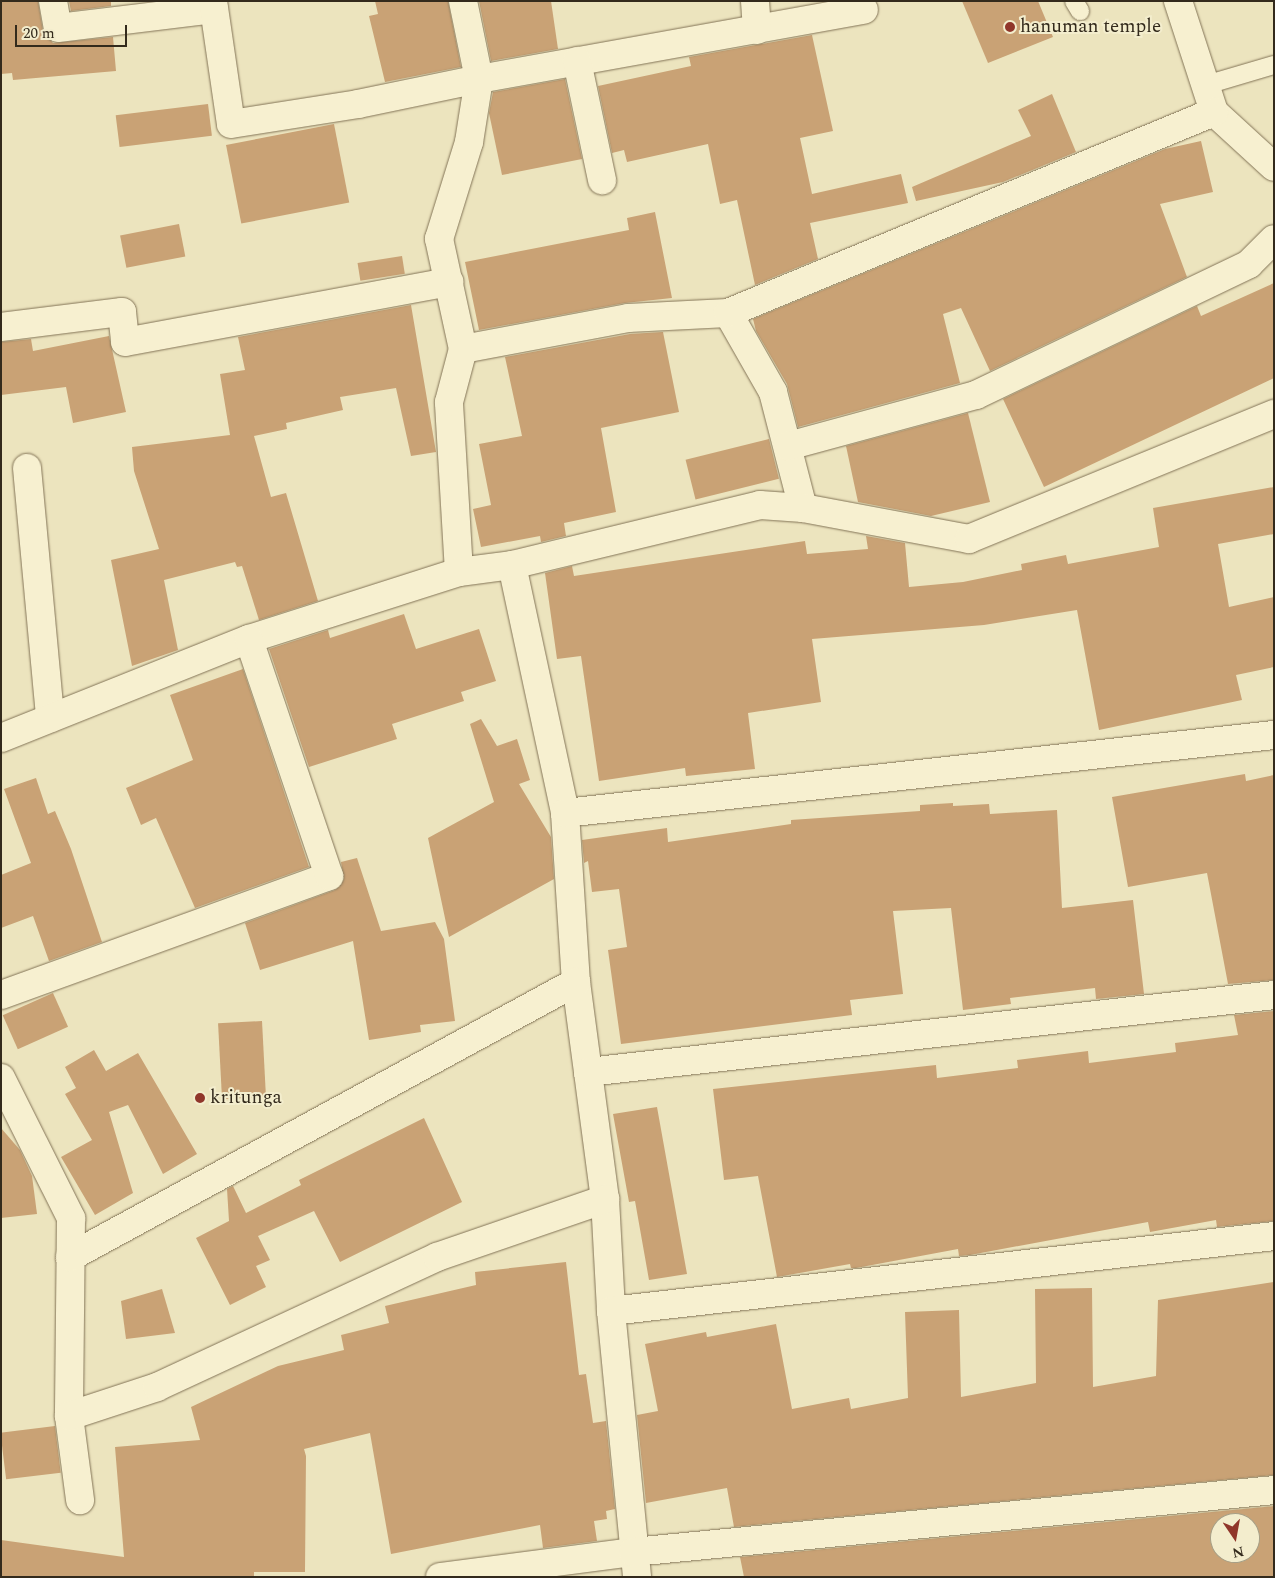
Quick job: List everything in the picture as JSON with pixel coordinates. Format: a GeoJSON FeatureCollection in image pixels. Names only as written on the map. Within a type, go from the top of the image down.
{"type":"FeatureCollection","features":[{"type":"Feature","properties":{"kind":"street"},"geometry":{"type":"LineString","coordinates":[[53,1],[58,28],[213,5],[231,124],[358,104],[479,79],[864,10]]}},
{"type":"Feature","properties":{"kind":"street"},"geometry":{"type":"LineString","coordinates":[[459,572],[449,402],[463,349],[439,239],[469,142],[479,79],[463,1]]}},
{"type":"Feature","properties":{"kind":"street"},"geometry":{"type":"LineString","coordinates":[[755,1],[757,30]]}},
{"type":"Feature","properties":{"kind":"street"},"geometry":{"type":"LineString","coordinates":[[1178,1],[1214,112],[1274,167]]}},
{"type":"Feature","properties":{"kind":"street"},"geometry":{"type":"LineString","coordinates":[[577,61],[602,180]]}},
{"type":"Feature","properties":{"kind":"street"},"geometry":{"type":"LineString","coordinates":[[463,349],[628,318],[728,313],[1214,112]]}},
{"type":"Feature","properties":{"kind":"street"},"geometry":{"type":"LineString","coordinates":[[788,446],[976,395],[1248,264],[1274,239]]}},
{"type":"Feature","properties":{"kind":"street"},"geometry":{"type":"LineString","coordinates":[[1,327],[122,312],[125,342],[449,282]]}},
{"type":"Feature","properties":{"kind":"street"},"geometry":{"type":"LineString","coordinates":[[728,313],[773,392],[803,508]]}},
{"type":"Feature","properties":{"kind":"street"},"geometry":{"type":"LineString","coordinates":[[1,738],[249,639],[459,572],[512,565],[760,505],[803,508],[969,539],[1274,414]]}},
{"type":"Feature","properties":{"kind":"street"},"geometry":{"type":"LineString","coordinates":[[27,468],[50,718]]}},
{"type":"Feature","properties":{"kind":"street"},"geometry":{"type":"LineString","coordinates":[[512,565],[565,813],[576,982],[605,1199],[611,1311],[635,1564]]}},
{"type":"Feature","properties":{"kind":"street"},"geometry":{"type":"LineString","coordinates":[[1,995],[329,876],[249,639]]}},
{"type":"Feature","properties":{"kind":"street"},"geometry":{"type":"LineString","coordinates":[[565,813],[1274,735]]}},
{"type":"Feature","properties":{"kind":"street"},"geometry":{"type":"LineString","coordinates":[[70,1257],[576,982]]}},
{"type":"Feature","properties":{"kind":"street"},"geometry":{"type":"LineString","coordinates":[[588,1072],[1274,995]]}},
{"type":"Feature","properties":{"kind":"street"},"geometry":{"type":"LineString","coordinates":[[1,1078],[71,1218],[69,1416],[80,1500]]}},
{"type":"Feature","properties":{"kind":"street"},"geometry":{"type":"LineString","coordinates":[[69,1416],[157,1387],[437,1257],[605,1199]]}},
{"type":"Feature","properties":{"kind":"street"},"geometry":{"type":"LineString","coordinates":[[611,1311],[1274,1236]]}},
{"type":"Feature","properties":{"kind":"street"},"geometry":{"type":"LineString","coordinates":[[440,1577],[635,1564],[1274,1490]]}},
{"type":"Feature","properties":{"kind":"lane"},"geometry":{"type":"LineString","coordinates":[[1206,85],[1274,65]]}},
{"type":"Feature","properties":{"kind":"building"},"geometry":{"type":"Polygon","coordinates":[[[1,1],[38,1],[43,31],[53,43],[113,37],[116,71],[13,80],[12,73],[1,74],[1,1]]]}},
{"type":"Feature","properties":{"kind":"building"},"geometry":{"type":"Polygon","coordinates":[[[69,1],[111,1],[111,6],[71,11],[69,1]]]}},
{"type":"Feature","properties":{"kind":"building"},"geometry":{"type":"Polygon","coordinates":[[[375,1],[448,1],[461,67],[385,82],[369,16],[378,14],[375,1]]]}},
{"type":"Feature","properties":{"kind":"building"},"geometry":{"type":"Polygon","coordinates":[[[479,1],[551,1],[558,49],[491,61],[479,1]]]}},
{"type":"Feature","properties":{"kind":"building"},"geometry":{"type":"Polygon","coordinates":[[[962,1],[1038,1],[1053,37],[988,63],[962,1]]]}},
{"type":"Feature","properties":{"kind":"building"},"geometry":{"type":"Polygon","coordinates":[[[812,35],[833,131],[800,138],[812,194],[901,174],[908,203],[810,223],[818,259],[755,285],[737,200],[720,204],[708,144],[627,162],[624,150],[612,153],[598,86],[691,66],[689,57],[812,35]]]}},
{"type":"Feature","properties":{"kind":"building"},"geometry":{"type":"Polygon","coordinates":[[[565,79],[582,159],[502,175],[489,113],[493,92],[565,79]]]}},
{"type":"Feature","properties":{"kind":"building"},"geometry":{"type":"Polygon","coordinates":[[[1052,94],[1076,152],[1003,182],[916,201],[912,187],[1031,136],[1018,110],[1052,94]]]}},
{"type":"Feature","properties":{"kind":"building"},"geometry":{"type":"Polygon","coordinates":[[[208,104],[212,136],[120,147],[116,115],[208,104]]]}},
{"type":"Feature","properties":{"kind":"building"},"geometry":{"type":"Polygon","coordinates":[[[334,124],[349,203],[241,224],[226,145],[334,124]]]}},
{"type":"Feature","properties":{"kind":"building"},"geometry":{"type":"Polygon","coordinates":[[[1201,141],[1213,192],[1160,204],[1187,277],[990,371],[961,308],[943,314],[960,383],[798,427],[787,384],[756,331],[753,319],[1165,149],[1201,141]]]}},
{"type":"Feature","properties":{"kind":"building"},"geometry":{"type":"Polygon","coordinates":[[[655,212],[672,298],[625,303],[479,330],[465,262],[629,230],[627,218],[655,212]]]}},
{"type":"Feature","properties":{"kind":"building"},"geometry":{"type":"Polygon","coordinates":[[[179,224],[185,256],[126,268],[120,235],[179,224]]]}},
{"type":"Feature","properties":{"kind":"building"},"geometry":{"type":"Polygon","coordinates":[[[402,256],[405,274],[360,281],[358,263],[402,256]]]}},
{"type":"Feature","properties":{"kind":"building"},"geometry":{"type":"Polygon","coordinates":[[[1274,283],[1274,378],[1044,487],[1003,399],[1197,306],[1201,316],[1274,283]]]}},
{"type":"Feature","properties":{"kind":"building"},"geometry":{"type":"Polygon","coordinates":[[[411,305],[436,452],[411,456],[396,388],[340,397],[343,410],[286,423],[287,429],[254,436],[271,497],[286,493],[318,601],[259,620],[242,566],[237,567],[235,562],[164,580],[178,650],[132,666],[111,560],[159,549],[134,471],[132,447],[230,435],[220,374],[245,370],[238,337],[411,305]]]}},
{"type":"Feature","properties":{"kind":"building"},"geometry":{"type":"Polygon","coordinates":[[[663,332],[679,412],[601,428],[616,512],[564,523],[566,536],[541,542],[540,536],[481,547],[473,509],[491,505],[479,444],[522,436],[505,357],[630,334],[663,332]]]}},
{"type":"Feature","properties":{"kind":"building"},"geometry":{"type":"Polygon","coordinates":[[[109,336],[126,412],[73,423],[66,387],[1,395],[1,342],[31,339],[33,351],[109,336]]]}},
{"type":"Feature","properties":{"kind":"building"},"geometry":{"type":"Polygon","coordinates":[[[968,413],[990,502],[931,516],[858,502],[846,446],[968,413]]]}},
{"type":"Feature","properties":{"kind":"building"},"geometry":{"type":"Polygon","coordinates":[[[769,439],[779,479],[695,500],[686,460],[769,439]]]}},
{"type":"Feature","properties":{"kind":"building"},"geometry":{"type":"Polygon","coordinates":[[[1274,487],[1274,534],[1218,544],[1229,607],[1274,597],[1274,667],[1236,675],[1242,700],[1099,730],[1077,610],[984,625],[812,639],[821,702],[748,713],[755,769],[686,776],[685,768],[599,781],[581,656],[557,659],[545,573],[572,566],[574,576],[805,541],[807,554],[868,549],[866,536],[905,543],[909,587],[963,582],[1022,570],[1021,564],[1066,555],[1068,564],[1159,547],[1153,508],[1274,487]]]}},
{"type":"Feature","properties":{"kind":"building"},"geometry":{"type":"Polygon","coordinates":[[[404,614],[416,649],[479,629],[496,681],[461,692],[464,701],[392,724],[397,739],[309,767],[269,649],[328,630],[330,638],[404,614]]]}},
{"type":"Feature","properties":{"kind":"building"},"geometry":{"type":"Polygon","coordinates":[[[243,669],[309,867],[195,908],[156,818],[141,825],[126,788],[193,760],[170,695],[243,669]]]}},
{"type":"Feature","properties":{"kind":"building"},"geometry":{"type":"Polygon","coordinates":[[[481,719],[497,746],[517,739],[530,780],[519,784],[551,837],[554,879],[449,937],[428,838],[494,802],[470,724],[481,719]]]}},
{"type":"Feature","properties":{"kind":"building"},"geometry":{"type":"Polygon","coordinates":[[[1245,774],[1246,781],[1274,775],[1274,980],[1228,984],[1207,873],[1128,887],[1112,797],[1245,774]]]}},
{"type":"Feature","properties":{"kind":"building"},"geometry":{"type":"Polygon","coordinates":[[[36,778],[48,814],[55,811],[71,849],[102,942],[49,961],[33,916],[1,928],[1,875],[31,863],[4,789],[36,778]]]}},
{"type":"Feature","properties":{"kind":"building"},"geometry":{"type":"Polygon","coordinates":[[[953,803],[953,806],[989,804],[990,814],[1057,810],[1062,908],[1133,900],[1144,994],[1096,999],[1095,988],[1010,998],[1011,1004],[963,1010],[951,908],[893,911],[903,994],[850,1000],[852,1015],[621,1044],[608,950],[627,947],[619,889],[592,892],[588,861],[584,863],[582,840],[667,828],[668,842],[791,824],[791,820],[920,811],[920,805],[953,803]]]}},
{"type":"Feature","properties":{"kind":"building"},"geometry":{"type":"Polygon","coordinates":[[[357,858],[381,931],[435,922],[444,939],[455,1021],[420,1025],[421,1032],[369,1040],[353,941],[260,970],[245,923],[335,890],[344,879],[341,862],[357,858]]]}},
{"type":"Feature","properties":{"kind":"building"},"geometry":{"type":"Polygon","coordinates":[[[53,993],[68,1027],[18,1049],[3,1015],[53,993]]]}},
{"type":"Feature","properties":{"kind":"building"},"geometry":{"type":"Polygon","coordinates":[[[1274,1011],[1274,1221],[1217,1227],[1216,1220],[1150,1232],[1148,1222],[970,1255],[959,1256],[958,1249],[856,1268],[851,1268],[850,1264],[777,1277],[758,1176],[724,1180],[713,1089],[936,1065],[937,1078],[1018,1068],[1017,1060],[1088,1051],[1089,1063],[1176,1052],[1175,1043],[1238,1035],[1234,1015],[1274,1011]]]}},
{"type":"Feature","properties":{"kind":"building"},"geometry":{"type":"Polygon","coordinates":[[[262,1021],[266,1097],[222,1099],[218,1023],[262,1021]]]}},
{"type":"Feature","properties":{"kind":"building"},"geometry":{"type":"Polygon","coordinates":[[[94,1050],[106,1071],[138,1053],[197,1154],[163,1174],[128,1105],[109,1112],[133,1193],[95,1215],[61,1157],[92,1140],[65,1094],[76,1088],[65,1067],[94,1050]]]}},
{"type":"Feature","properties":{"kind":"building"},"geometry":{"type":"Polygon","coordinates":[[[657,1107],[687,1274],[649,1280],[635,1201],[629,1202],[613,1114],[657,1107]]]}},
{"type":"Feature","properties":{"kind":"building"},"geometry":{"type":"Polygon","coordinates":[[[424,1118],[462,1202],[340,1262],[314,1211],[258,1236],[270,1260],[256,1266],[266,1287],[230,1305],[196,1238],[229,1221],[227,1189],[233,1186],[246,1213],[301,1185],[299,1180],[424,1118]]]}},
{"type":"Feature","properties":{"kind":"building"},"geometry":{"type":"Polygon","coordinates":[[[1,1128],[20,1150],[32,1176],[37,1214],[1,1218],[1,1128]]]}},
{"type":"Feature","properties":{"kind":"building"},"geometry":{"type":"Polygon","coordinates":[[[566,1262],[579,1375],[586,1374],[593,1423],[606,1421],[615,1509],[606,1511],[607,1519],[594,1521],[597,1541],[543,1548],[540,1525],[391,1554],[370,1433],[304,1449],[306,1456],[305,1572],[254,1572],[254,1577],[1,1577],[1,1540],[124,1557],[115,1447],[200,1440],[191,1407],[278,1366],[344,1350],[341,1335],[389,1323],[385,1306],[476,1285],[475,1272],[566,1262]]]}},
{"type":"Feature","properties":{"kind":"building"},"geometry":{"type":"Polygon","coordinates":[[[1274,1282],[1274,1475],[734,1527],[727,1488],[646,1503],[637,1415],[658,1411],[645,1344],[706,1332],[707,1337],[776,1324],[792,1409],[849,1398],[851,1409],[908,1398],[905,1312],[959,1310],[961,1397],[1036,1383],[1035,1289],[1092,1288],[1093,1387],[1156,1376],[1158,1300],[1274,1282]]]}},
{"type":"Feature","properties":{"kind":"building"},"geometry":{"type":"Polygon","coordinates":[[[162,1289],[175,1333],[126,1339],[121,1301],[162,1289]]]}},
{"type":"Feature","properties":{"kind":"building"},"geometry":{"type":"Polygon","coordinates":[[[55,1426],[61,1473],[6,1479],[1,1433],[55,1426]]]}},
{"type":"Feature","properties":{"kind":"building"},"geometry":{"type":"Polygon","coordinates":[[[1274,1506],[1274,1577],[744,1577],[740,1557],[1274,1506]]]}},
{"type":"Feature","properties":{"kind":"place","name":"hanuman temple"},"geometry":{"type":"Point","coordinates":[1010,27]}},
{"type":"Feature","properties":{"kind":"place","name":"kritunga"},"geometry":{"type":"Point","coordinates":[200,1098]}}]}
